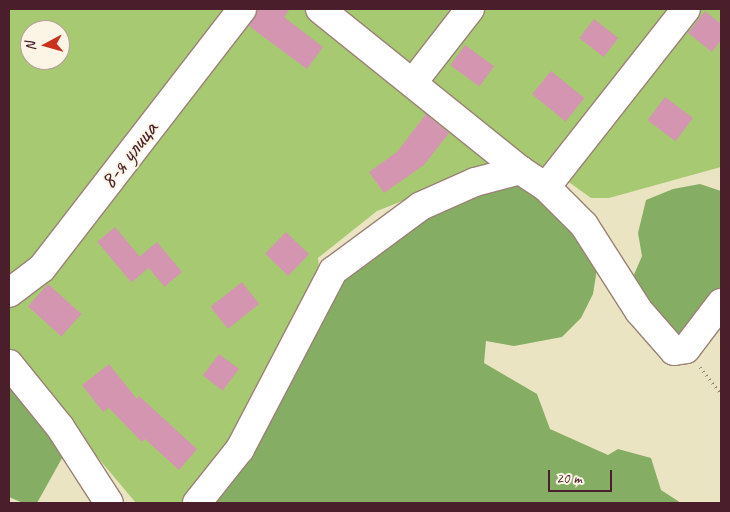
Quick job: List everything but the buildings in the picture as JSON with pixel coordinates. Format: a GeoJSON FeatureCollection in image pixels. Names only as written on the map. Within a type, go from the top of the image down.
{"type":"FeatureCollection","features":[{"type":"Feature","properties":{"kind":"street","name":"8-я улица"},"geometry":{"type":"LineString","coordinates":[[9,293],[42,268],[242,9]]}},
{"type":"Feature","properties":{"kind":"street"},"geometry":{"type":"LineString","coordinates":[[320,9],[414,81],[520,170],[546,187],[584,226],[663,342],[674,352],[686,349],[721,303]]}},
{"type":"Feature","properties":{"kind":"street"},"geometry":{"type":"LineString","coordinates":[[414,81],[470,9]]}},
{"type":"Feature","properties":{"kind":"street"},"geometry":{"type":"LineString","coordinates":[[546,187],[686,9]]}},
{"type":"Feature","properties":{"kind":"street"},"geometry":{"type":"LineString","coordinates":[[197,503],[240,449],[333,271],[421,206],[475,182],[520,170]]}},
{"type":"Feature","properties":{"kind":"street"},"geometry":{"type":"LineString","coordinates":[[9,364],[60,427],[110,503]]}},
{"type":"Feature","properties":{"kind":"path"},"geometry":{"type":"LineString","coordinates":[[686,349],[721,394]]}},
{"type":"Feature","properties":{"kind":"green space"},"geometry":{"type":"Polygon","coordinates":[[[9,9],[721,9],[721,167],[609,198],[591,198],[566,180],[495,156],[486,168],[377,211],[318,258],[319,267],[251,410],[188,503],[136,503],[9,352],[9,9]]]}},
{"type":"Feature","properties":{"kind":"green space"},"geometry":{"type":"Polygon","coordinates":[[[507,176],[543,192],[598,263],[593,294],[581,318],[562,337],[514,346],[486,341],[484,363],[537,394],[550,429],[608,455],[618,449],[651,458],[661,490],[681,503],[202,503],[351,242],[507,176]]]}},
{"type":"Feature","properties":{"kind":"green space"},"geometry":{"type":"Polygon","coordinates":[[[700,184],[721,191],[721,321],[678,338],[630,284],[642,256],[638,233],[646,200],[673,189],[700,184]]]}},
{"type":"Feature","properties":{"kind":"green space"},"geometry":{"type":"Polygon","coordinates":[[[9,373],[66,451],[37,503],[23,503],[9,497],[9,373]]]}}]}
